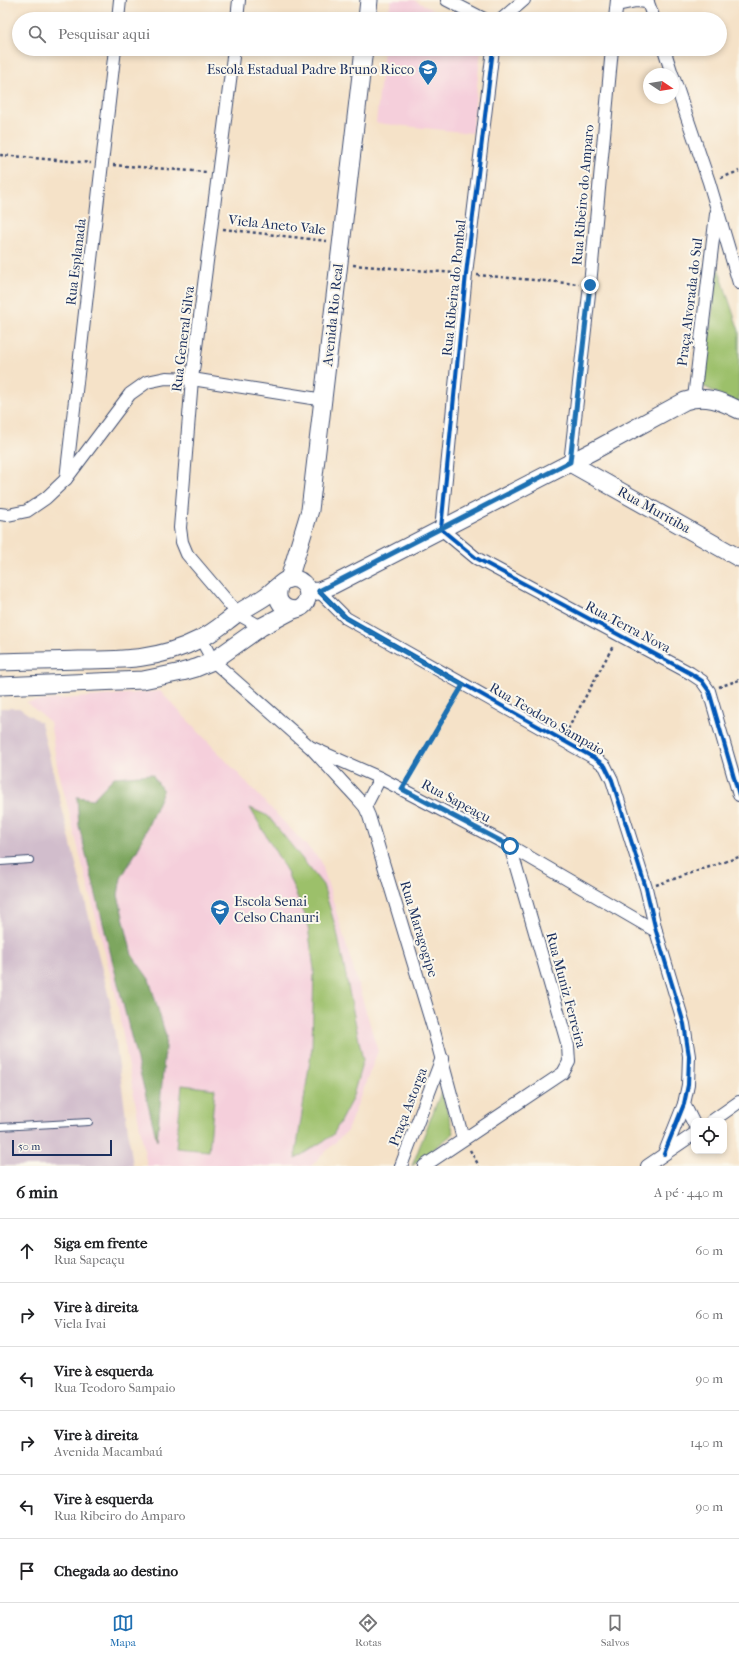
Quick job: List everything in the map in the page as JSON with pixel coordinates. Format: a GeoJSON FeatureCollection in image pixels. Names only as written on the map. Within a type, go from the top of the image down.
{"type":"FeatureCollection","features":[{"type":"Feature","properties":{"kind":"street"},"geometry":{"type":"LineString","coordinates":[[119,12],[120,0]]}},
{"type":"Feature","properties":{"kind":"street"},"geometry":{"type":"LineString","coordinates":[[238,12],[239,0]]}},
{"type":"Feature","properties":{"kind":"street"},"geometry":{"type":"LineString","coordinates":[[368,12],[369,0]]}},
{"type":"Feature","properties":{"kind":"street"},"geometry":{"type":"LineString","coordinates":[[447,0],[470,12]]}},
{"type":"Feature","properties":{"kind":"street"},"geometry":{"type":"LineString","coordinates":[[510,12],[524,0]]}},
{"type":"Feature","properties":{"kind":"street"},"geometry":{"type":"LineString","coordinates":[[617,3],[648,1],[652,12]]}},
{"type":"Feature","properties":{"kind":"street","name":"Rua Esplanada"},"geometry":{"type":"LineString","coordinates":[[66,479],[114,56]]}},
{"type":"Feature","properties":{"kind":"street","name":"Rua General Silva"},"geometry":{"type":"LineString","coordinates":[[233,56],[192,379],[180,528],[182,542],[187,554],[238,614]]}},
{"type":"Feature","properties":{"kind":"street","name":"Avenida Rio Real"},"geometry":{"type":"LineString","coordinates":[[284,583],[310,510],[363,56]]}},
{"type":"Feature","properties":{"kind":"street","name":"Rua Ribeira do Pombal"},"geometry":{"type":"LineString","coordinates":[[441,529],[466,274],[492,56]]}},
{"type":"Feature","properties":{"kind":"street","name":"Rua Ribeiro do Amparo"},"geometry":{"type":"LineString","coordinates":[[570,462],[590,285],[611,56]]}},
{"type":"Feature","properties":{"kind":"street"},"geometry":{"type":"LineString","coordinates":[[666,56],[671,68]]}},
{"type":"Feature","properties":{"kind":"street"},"geometry":{"type":"LineString","coordinates":[[679,93],[709,182],[739,283]]}},
{"type":"Feature","properties":{"kind":"street","name":"Praça Alvorada do Sul"},"geometry":{"type":"LineString","coordinates":[[694,398],[717,211]]}},
{"type":"Feature","properties":{"kind":"street"},"geometry":{"type":"LineString","coordinates":[[0,514],[8,515],[27,512],[46,498],[66,479],[130,394],[147,382],[166,378],[192,379],[324,400]]}},
{"type":"Feature","properties":{"kind":"street"},"geometry":{"type":"LineString","coordinates":[[0,686],[143,680],[162,677],[196,668],[213,661],[261,627],[299,608],[313,592],[441,529],[685,401],[694,398],[708,398],[722,401],[739,410]]}},
{"type":"Feature","properties":{"kind":"street","name":"Rua Muritiba"},"geometry":{"type":"LineString","coordinates":[[570,462],[739,558]]}},
{"type":"Feature","properties":{"kind":"street","name":"Rua Terra Nova"},"geometry":{"type":"LineString","coordinates":[[441,529],[476,558],[619,634],[702,681],[709,691],[739,795]]}},
{"type":"Feature","properties":{"kind":"street"},"geometry":{"type":"LineString","coordinates":[[0,662],[131,659],[155,656],[201,639],[284,583],[295,579],[301,581],[313,592]]}},
{"type":"Feature","properties":{"kind":"street"},"geometry":{"type":"LineString","coordinates":[[284,583],[277,593],[278,600],[286,609],[293,610]]}},
{"type":"Feature","properties":{"kind":"street","name":"Rua Teodoro Sampaio"},"geometry":{"type":"LineString","coordinates":[[313,592],[346,618],[606,766],[612,780],[646,888],[656,931],[684,1024],[689,1056],[688,1085],[684,1104],[664,1154]]}},
{"type":"Feature","properties":{"kind":"street"},"geometry":{"type":"LineString","coordinates":[[238,614],[261,627]]}},
{"type":"Feature","properties":{"kind":"street","name":"Rua Sapeaçu"},"geometry":{"type":"LineString","coordinates":[[201,639],[213,661],[310,747],[380,778],[510,846],[656,931]]}},
{"type":"Feature","properties":{"kind":"street","name":"Rua Maragogipe"},"geometry":{"type":"LineString","coordinates":[[310,747],[365,807],[369,816],[442,1058],[464,1139]]}},
{"type":"Feature","properties":{"kind":"street"},"geometry":{"type":"LineString","coordinates":[[365,807],[380,778]]}},
{"type":"Feature","properties":{"kind":"street","name":"Rua Muniz Ferreira"},"geometry":{"type":"LineString","coordinates":[[424,1166],[563,1073],[569,1062],[568,1046],[510,846]]}},
{"type":"Feature","properties":{"kind":"street","name":"Praça Astorga"},"geometry":{"type":"LineString","coordinates":[[401,1166],[442,1058]]}},
{"type":"Feature","properties":{"kind":"street"},"geometry":{"type":"LineString","coordinates":[[716,1118],[739,1102]]}},
{"type":"Feature","properties":{"kind":"street"},"geometry":{"type":"LineString","coordinates":[[684,1104],[691,1118]]}},
{"type":"Feature","properties":{"kind":"street"},"geometry":{"type":"LineString","coordinates":[[647,1166],[691,1136]]}},
{"type":"Feature","properties":{"kind":"lane"},"geometry":{"type":"LineString","coordinates":[[0,862],[30,860]]}},
{"type":"Feature","properties":{"kind":"lane"},"geometry":{"type":"LineString","coordinates":[[0,1127],[89,1122]]}},
{"type":"Feature","properties":{"kind":"path"},"geometry":{"type":"LineString","coordinates":[[709,182],[739,171]]}},
{"type":"Feature","properties":{"kind":"path"},"geometry":{"type":"LineString","coordinates":[[562,740],[619,634]]}},
{"type":"Feature","properties":{"kind":"path"},"geometry":{"type":"LineString","coordinates":[[709,691],[739,680]]}},
{"type":"Feature","properties":{"kind":"path"},"geometry":{"type":"LineString","coordinates":[[402,789],[463,685]]}},
{"type":"Feature","properties":{"kind":"path"},"geometry":{"type":"LineString","coordinates":[[646,888],[739,857]]}},
{"type":"Feature","properties":{"kind":"path"},"geometry":{"type":"LineString","coordinates":[[464,1139],[479,1166]]}},
{"type":"Feature","properties":{"kind":"shaded area"},"geometry":{"type":"Polygon","coordinates":[[[391,0],[414,0],[438,12],[388,12],[391,0]]]}},
{"type":"Feature","properties":{"kind":"shaded area","name":"Escola Estadual Padre Bruno Ricco"},"geometry":{"type":"Polygon","coordinates":[[[383,56],[480,56],[472,133],[376,123],[383,56]]]}},
{"type":"Feature","properties":{"kind":"shaded area","name":"Escola Senai Celso Chanuri"},"geometry":{"type":"Polygon","coordinates":[[[160,691],[321,861],[378,1051],[347,1131],[311,1166],[147,1166],[115,992],[57,765],[50,722],[26,702],[160,691]]]}},
{"type":"Feature","properties":{"kind":"shaded area"},"geometry":{"type":"Polygon","coordinates":[[[0,708],[19,708],[41,723],[110,1002],[133,1166],[0,1166],[0,708]]]}},
{"type":"Feature","properties":{"kind":"green space"},"geometry":{"type":"Polygon","coordinates":[[[718,267],[739,331],[739,405],[703,386],[718,267]]]}},
{"type":"Feature","properties":{"kind":"green space"},"geometry":{"type":"Polygon","coordinates":[[[152,774],[163,791],[138,849],[121,878],[118,895],[132,955],[149,979],[166,1036],[157,1141],[79,826],[77,797],[93,799],[114,777],[152,774]]]}},
{"type":"Feature","properties":{"kind":"green space"},"geometry":{"type":"Polygon","coordinates":[[[250,808],[268,816],[323,885],[337,932],[363,1060],[352,1099],[333,1135],[295,1159],[312,1047],[314,969],[307,920],[286,870],[250,808]]]}},
{"type":"Feature","properties":{"kind":"green space"},"geometry":{"type":"Polygon","coordinates":[[[182,1085],[215,1089],[209,1151],[176,1148],[182,1085]]]}},
{"type":"Feature","properties":{"kind":"green space"},"geometry":{"type":"Polygon","coordinates":[[[441,1092],[454,1133],[412,1166],[441,1092]]]}},
{"type":"Feature","properties":{"kind":"cycle path"},"geometry":{"type":"LineString","coordinates":[[492,56],[466,274],[441,529],[476,558],[690,673],[702,681],[709,691],[739,795]]}},
{"type":"Feature","properties":{"kind":"cycle path"},"geometry":{"type":"LineString","coordinates":[[319,591],[346,618],[596,759],[605,766],[612,780],[646,888],[656,931],[684,1024],[689,1056],[688,1085],[684,1104],[664,1154]]}},
{"type":"Feature","properties":{"kind":"place","name":"Escola Estadual Padre Bruno Ricco"},"geometry":{"type":"Point","coordinates":[428,86]}},
{"type":"Feature","properties":{"kind":"place","name":"Escola Senai Celso Chanuri"},"geometry":{"type":"Point","coordinates":[220,926]}},
{"type":"Feature","properties":{"kind":"route"},"geometry":{"type":"LineString","coordinates":[[510,846],[402,789],[463,685],[346,618],[319,591],[570,462],[590,285]]}}]}
